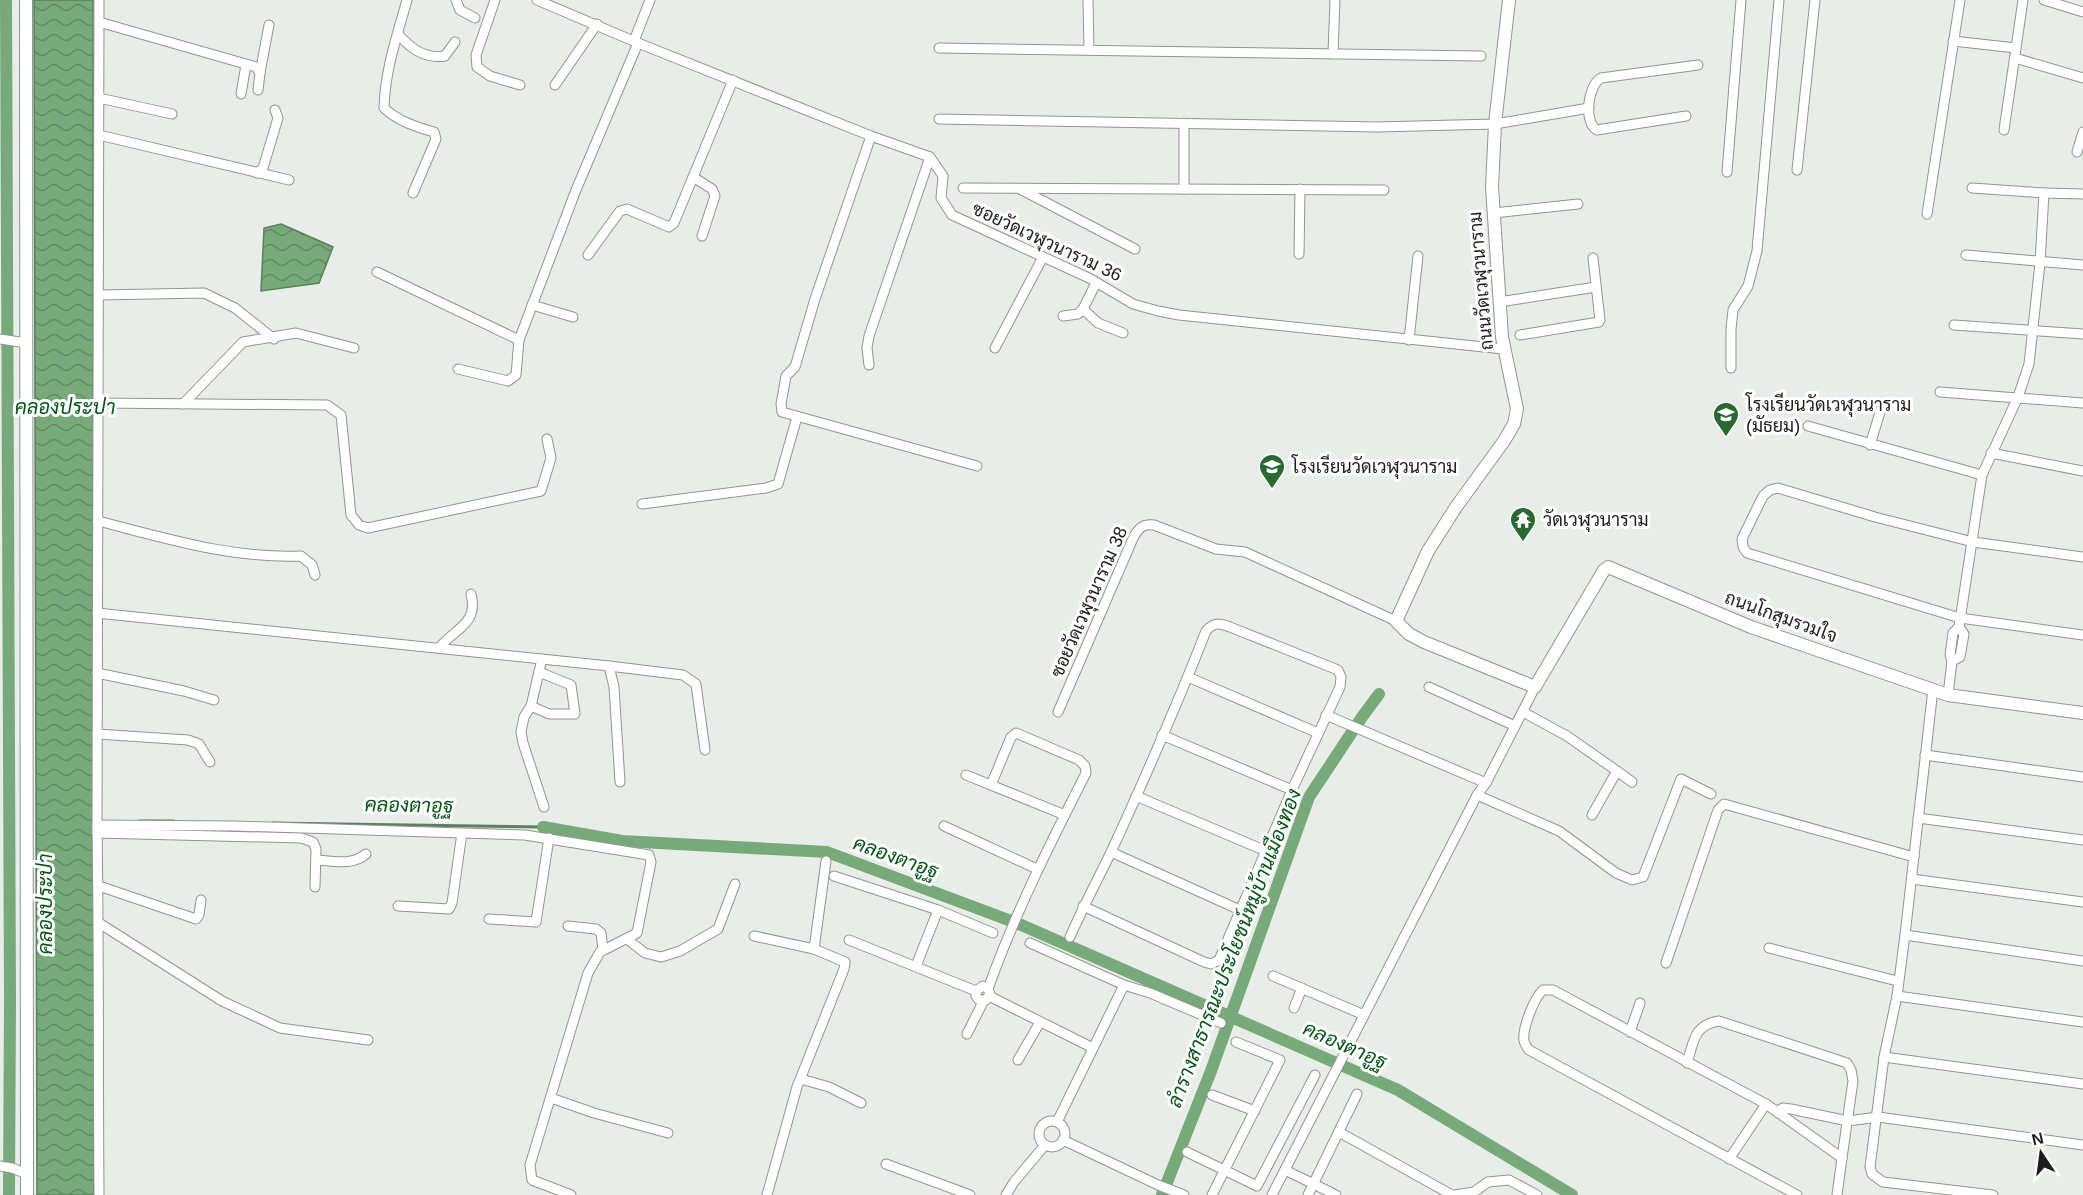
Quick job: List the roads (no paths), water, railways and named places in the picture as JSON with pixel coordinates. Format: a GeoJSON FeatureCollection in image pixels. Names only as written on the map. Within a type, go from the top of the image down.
{"type":"FeatureCollection","features":[{"type":"Feature","properties":{"kind":"street"},"geometry":{"type":"LineString","coordinates":[[26,0],[27,1195]]}},
{"type":"Feature","properties":{"kind":"street"},"geometry":{"type":"LineString","coordinates":[[99,0],[97,613],[99,1195]]}},
{"type":"Feature","properties":{"kind":"street"},"geometry":{"type":"LineString","coordinates":[[407,0],[389,64],[384,108],[393,117],[434,132],[436,139],[413,193]]}},
{"type":"Feature","properties":{"kind":"street"},"geometry":{"type":"LineString","coordinates":[[456,0],[460,10],[476,18]]}},
{"type":"Feature","properties":{"kind":"street"},"geometry":{"type":"LineString","coordinates":[[495,0],[476,55],[477,67],[490,76],[520,85]]}},
{"type":"Feature","properties":{"kind":"street"},"geometry":{"type":"LineString","coordinates":[[537,0],[871,136],[930,157],[869,336],[867,348],[869,365]]}},
{"type":"Feature","properties":{"kind":"street"},"geometry":{"type":"LineString","coordinates":[[458,369],[508,381],[516,375],[519,340],[636,42],[650,0]]}},
{"type":"Feature","properties":{"kind":"street"},"geometry":{"type":"LineString","coordinates":[[1088,0],[1089,50]]}},
{"type":"Feature","properties":{"kind":"street"},"geometry":{"type":"LineString","coordinates":[[1334,54],[1335,0]]}},
{"type":"Feature","properties":{"kind":"street","name":"ถนนวัดเวฬุวนาราม"},"geometry":{"type":"LineString","coordinates":[[1396,621],[1428,551],[1455,507],[1504,441],[1514,424],[1517,409],[1503,349],[1492,187],[1495,124],[1509,0]]}},
{"type":"Feature","properties":{"kind":"street"},"geometry":{"type":"LineString","coordinates":[[1727,172],[1741,0]]}},
{"type":"Feature","properties":{"kind":"street"},"geometry":{"type":"LineString","coordinates":[[1731,368],[1733,310],[1748,286],[1757,251],[1779,0]]}},
{"type":"Feature","properties":{"kind":"street"},"geometry":{"type":"LineString","coordinates":[[1797,170],[1815,0]]}},
{"type":"Feature","properties":{"kind":"street"},"geometry":{"type":"LineString","coordinates":[[1927,214],[1960,0]]}},
{"type":"Feature","properties":{"kind":"street"},"geometry":{"type":"LineString","coordinates":[[2004,130],[2023,0]]}},
{"type":"Feature","properties":{"kind":"street"},"geometry":{"type":"LineString","coordinates":[[2044,0],[2083,12]]}},
{"type":"Feature","properties":{"kind":"street"},"geometry":{"type":"LineString","coordinates":[[99,22],[256,67],[260,73]]}},
{"type":"Feature","properties":{"kind":"street"},"geometry":{"type":"LineString","coordinates":[[555,85],[597,24]]}},
{"type":"Feature","properties":{"kind":"street"},"geometry":{"type":"LineString","coordinates":[[258,90],[269,25]]}},
{"type":"Feature","properties":{"kind":"street"},"geometry":{"type":"LineString","coordinates":[[398,34],[410,49],[435,58],[446,56],[454,42]]}},
{"type":"Feature","properties":{"kind":"street"},"geometry":{"type":"LineString","coordinates":[[1953,41],[2016,53],[2083,78]]}},
{"type":"Feature","properties":{"kind":"street"},"geometry":{"type":"LineString","coordinates":[[939,48],[1481,56]]}},
{"type":"Feature","properties":{"kind":"street"},"geometry":{"type":"LineString","coordinates":[[241,94],[246,65]]}},
{"type":"Feature","properties":{"kind":"street"},"geometry":{"type":"LineString","coordinates":[[1686,116],[1597,130],[1591,127],[1589,121],[1592,89],[1595,82],[1601,78],[1698,65]]}},
{"type":"Feature","properties":{"kind":"street"},"geometry":{"type":"LineString","coordinates":[[588,255],[620,211],[627,209],[669,227],[674,223],[733,80]]}},
{"type":"Feature","properties":{"kind":"street"},"geometry":{"type":"LineString","coordinates":[[99,98],[172,114]]}},
{"type":"Feature","properties":{"kind":"street"},"geometry":{"type":"LineString","coordinates":[[939,119],[1377,127],[1495,124],[1589,108]]}},
{"type":"Feature","properties":{"kind":"street"},"geometry":{"type":"LineString","coordinates":[[257,173],[263,168],[278,118],[275,110]]}},
{"type":"Feature","properties":{"kind":"street"},"geometry":{"type":"LineString","coordinates":[[1184,123],[1184,189]]}},
{"type":"Feature","properties":{"kind":"street"},"geometry":{"type":"LineString","coordinates":[[2077,152],[2083,132]]}},
{"type":"Feature","properties":{"kind":"street"},"geometry":{"type":"LineString","coordinates":[[99,135],[289,180]]}},
{"type":"Feature","properties":{"kind":"street"},"geometry":{"type":"LineString","coordinates":[[871,136],[815,299],[795,367],[786,376],[781,404],[782,412],[977,466]]}},
{"type":"Feature","properties":{"kind":"street","name":"ซอยวัดเวฬุวนาราม 36"},"geometry":{"type":"LineString","coordinates":[[930,157],[943,176],[941,198],[951,215],[1043,257],[1133,304],[1158,311],[1503,349]]}},
{"type":"Feature","properties":{"kind":"street"},"geometry":{"type":"LineString","coordinates":[[693,177],[712,189],[715,196],[702,236]]}},
{"type":"Feature","properties":{"kind":"street"},"geometry":{"type":"LineString","coordinates":[[963,188],[1384,190]]}},
{"type":"Feature","properties":{"kind":"street"},"geometry":{"type":"LineString","coordinates":[[1019,188],[1135,249]]}},
{"type":"Feature","properties":{"kind":"street"},"geometry":{"type":"LineString","coordinates":[[1972,188],[2083,194]]}},
{"type":"Feature","properties":{"kind":"street"},"geometry":{"type":"LineString","coordinates":[[1299,254],[1300,189]]}},
{"type":"Feature","properties":{"kind":"street"},"geometry":{"type":"LineString","coordinates":[[1948,695],[1953,661],[1960,657],[1964,634],[1960,623],[1982,475],[2018,397],[2029,364],[2040,263],[2044,193]]}},
{"type":"Feature","properties":{"kind":"street"},"geometry":{"type":"LineString","coordinates":[[1494,213],[1578,204]]}},
{"type":"Feature","properties":{"kind":"street"},"geometry":{"type":"LineString","coordinates":[[1966,255],[2083,265]]}},
{"type":"Feature","properties":{"kind":"street"},"geometry":{"type":"LineString","coordinates":[[1409,340],[1418,256]]}},
{"type":"Feature","properties":{"kind":"street"},"geometry":{"type":"LineString","coordinates":[[994,348],[1043,257]]}},
{"type":"Feature","properties":{"kind":"street"},"geometry":{"type":"LineString","coordinates":[[1520,335],[1599,322],[1593,258]]}},
{"type":"Feature","properties":{"kind":"street"},"geometry":{"type":"LineString","coordinates":[[377,272],[519,340]]}},
{"type":"Feature","properties":{"kind":"street"},"geometry":{"type":"LineString","coordinates":[[1063,316],[1078,314],[1083,309],[1096,283]]}},
{"type":"Feature","properties":{"kind":"street"},"geometry":{"type":"LineString","coordinates":[[1499,302],[1596,287]]}},
{"type":"Feature","properties":{"kind":"street"},"geometry":{"type":"LineString","coordinates":[[99,295],[204,293],[235,308],[273,338]]}},
{"type":"Feature","properties":{"kind":"street"},"geometry":{"type":"LineString","coordinates":[[532,305],[573,317]]}},
{"type":"Feature","properties":{"kind":"street"},"geometry":{"type":"LineString","coordinates":[[1083,309],[1098,323],[1123,333]]}},
{"type":"Feature","properties":{"kind":"street"},"geometry":{"type":"LineString","coordinates":[[1954,325],[2083,334]]}},
{"type":"Feature","properties":{"kind":"street"},"geometry":{"type":"LineString","coordinates":[[183,404],[243,342],[296,333],[354,348]]}},
{"type":"Feature","properties":{"kind":"street"},"geometry":{"type":"LineString","coordinates":[[0,339],[26,343]]}},
{"type":"Feature","properties":{"kind":"street"},"geometry":{"type":"LineString","coordinates":[[1940,392],[2083,402]]}},
{"type":"Feature","properties":{"kind":"street"},"geometry":{"type":"LineString","coordinates":[[98,403],[327,405],[341,415],[351,514],[359,525],[368,528],[542,491],[551,458],[547,440]]}},
{"type":"Feature","properties":{"kind":"street"},"geometry":{"type":"LineString","coordinates":[[1870,445],[1881,409]]}},
{"type":"Feature","properties":{"kind":"street"},"geometry":{"type":"LineString","coordinates":[[642,504],[766,488],[778,484],[797,417]]}},
{"type":"Feature","properties":{"kind":"street"},"geometry":{"type":"LineString","coordinates":[[1808,426],[1982,475]]}},
{"type":"Feature","properties":{"kind":"street"},"geometry":{"type":"LineString","coordinates":[[1991,453],[2083,471]]}},
{"type":"Feature","properties":{"kind":"street"},"geometry":{"type":"LineString","coordinates":[[2083,557],[1973,542],[1875,517],[1778,488],[1770,490],[1763,496],[1742,539],[1747,553],[1960,623],[2083,635]]}},
{"type":"Feature","properties":{"kind":"street"},"geometry":{"type":"LineString","coordinates":[[98,521],[206,548],[278,557],[301,556],[312,565],[315,575]]}},
{"type":"Feature","properties":{"kind":"street","name":"ซอยวัดเวฬุวนาราม 38"},"geometry":{"type":"LineString","coordinates":[[1058,712],[1134,536],[1140,527],[1147,524],[1216,549],[1245,552],[1396,621]]}},
{"type":"Feature","properties":{"kind":"street","name":"ถนนโกสุมรวมใจ"},"geometry":{"type":"LineString","coordinates":[[1535,687],[1604,570],[1608,567],[1751,627],[1948,695],[2083,713]]}},
{"type":"Feature","properties":{"kind":"street"},"geometry":{"type":"LineString","coordinates":[[439,648],[449,636],[471,618],[474,604],[471,594]]}},
{"type":"Feature","properties":{"kind":"street"},"geometry":{"type":"LineString","coordinates":[[97,613],[683,675],[696,684],[705,750]]}},
{"type":"Feature","properties":{"kind":"street"},"geometry":{"type":"LineString","coordinates":[[1272,1195],[1477,795],[1486,783],[1535,687],[1424,642],[1409,634],[1396,621]]}},
{"type":"Feature","properties":{"kind":"street"},"geometry":{"type":"LineString","coordinates":[[1070,936],[1083,906],[1111,852],[1206,631],[1211,625],[1218,623],[1338,670],[1341,677],[1340,687],[1292,790],[1219,960],[1211,964],[1204,962],[1083,906]]}},
{"type":"Feature","properties":{"kind":"street"},"geometry":{"type":"LineString","coordinates":[[542,659],[531,706],[524,717],[521,732],[544,807]]}},
{"type":"Feature","properties":{"kind":"street"},"geometry":{"type":"LineString","coordinates":[[609,666],[614,687],[620,782]]}},
{"type":"Feature","properties":{"kind":"street"},"geometry":{"type":"LineString","coordinates":[[531,706],[549,714],[575,714],[572,685],[539,672]]}},
{"type":"Feature","properties":{"kind":"street"},"geometry":{"type":"LineString","coordinates":[[97,673],[184,691],[214,700]]}},
{"type":"Feature","properties":{"kind":"street"},"geometry":{"type":"LineString","coordinates":[[1188,677],[1318,733]]}},
{"type":"Feature","properties":{"kind":"street"},"geometry":{"type":"LineString","coordinates":[[1429,687],[1515,726]]}},
{"type":"Feature","properties":{"kind":"street"},"geometry":{"type":"LineString","coordinates":[[1933,689],[1897,996],[1884,1057],[1870,1167],[1876,1179],[1883,1182],[1993,1195]]}},
{"type":"Feature","properties":{"kind":"street"},"geometry":{"type":"LineString","coordinates":[[1523,712],[1584,746],[1632,782]]}},
{"type":"Feature","properties":{"kind":"street"},"geometry":{"type":"LineString","coordinates":[[1326,715],[1486,783]]}},
{"type":"Feature","properties":{"kind":"street"},"geometry":{"type":"LineString","coordinates":[[967,1034],[987,995],[1015,916],[1086,773],[1085,766],[1079,760],[1016,733],[1011,736],[991,784]]}},
{"type":"Feature","properties":{"kind":"street"},"geometry":{"type":"LineString","coordinates":[[97,734],[188,740],[199,744],[210,762]]}},
{"type":"Feature","properties":{"kind":"street"},"geometry":{"type":"LineString","coordinates":[[1162,735],[1292,790]]}},
{"type":"Feature","properties":{"kind":"street"},"geometry":{"type":"LineString","coordinates":[[1925,754],[2083,777]]}},
{"type":"Feature","properties":{"kind":"street"},"geometry":{"type":"LineString","coordinates":[[1592,814],[1617,771]]}},
{"type":"Feature","properties":{"kind":"street"},"geometry":{"type":"LineString","coordinates":[[966,775],[1065,815]]}},
{"type":"Feature","properties":{"kind":"street"},"geometry":{"type":"LineString","coordinates":[[1477,795],[1559,831],[1616,873],[1632,880],[1642,877],[1681,779],[1711,794]]}},
{"type":"Feature","properties":{"kind":"street"},"geometry":{"type":"LineString","coordinates":[[1136,796],[1266,850]]}},
{"type":"Feature","properties":{"kind":"street"},"geometry":{"type":"LineString","coordinates":[[1666,963],[1718,810],[1724,804],[1914,857]]}},
{"type":"Feature","properties":{"kind":"street"},"geometry":{"type":"LineString","coordinates":[[1918,818],[2083,840]]}},
{"type":"Feature","properties":{"kind":"street"},"geometry":{"type":"LineString","coordinates":[[97,829],[235,826],[525,835],[649,855],[651,862],[637,933],[600,952],[588,973],[530,1165],[532,1180],[571,1195]]}},
{"type":"Feature","properties":{"kind":"street"},"geometry":{"type":"LineString","coordinates":[[944,826],[1037,869]]}},
{"type":"Feature","properties":{"kind":"street"},"geometry":{"type":"LineString","coordinates":[[97,829],[301,838],[313,842],[316,849],[315,887]]}},
{"type":"Feature","properties":{"kind":"street"},"geometry":{"type":"LineString","coordinates":[[398,906],[449,909],[452,903],[462,833]]}},
{"type":"Feature","properties":{"kind":"street"},"geometry":{"type":"LineString","coordinates":[[489,919],[536,922],[549,838]]}},
{"type":"Feature","properties":{"kind":"street"},"geometry":{"type":"LineString","coordinates":[[1111,852],[1240,910]]}},
{"type":"Feature","properties":{"kind":"street"},"geometry":{"type":"LineString","coordinates":[[316,860],[348,862],[359,860],[366,854]]}},
{"type":"Feature","properties":{"kind":"street"},"geometry":{"type":"LineString","coordinates":[[814,949],[826,861]]}},
{"type":"Feature","properties":{"kind":"street"},"geometry":{"type":"LineString","coordinates":[[834,876],[938,910],[993,933]]}},
{"type":"Feature","properties":{"kind":"street"},"geometry":{"type":"LineString","coordinates":[[1912,879],[2083,902]]}},
{"type":"Feature","properties":{"kind":"street"},"geometry":{"type":"LineString","coordinates":[[627,939],[645,953],[661,957],[680,951],[718,929],[735,884]]}},
{"type":"Feature","properties":{"kind":"street"},"geometry":{"type":"LineString","coordinates":[[99,886],[196,919],[199,915],[201,900]]}},
{"type":"Feature","properties":{"kind":"street"},"geometry":{"type":"LineString","coordinates":[[916,966],[938,910]]}},
{"type":"Feature","properties":{"kind":"street"},"geometry":{"type":"LineString","coordinates":[[99,923],[222,1001],[280,1028],[368,1040]]}},
{"type":"Feature","properties":{"kind":"street"},"geometry":{"type":"LineString","coordinates":[[568,926],[596,929],[601,933],[603,950]]}},
{"type":"Feature","properties":{"kind":"street"},"geometry":{"type":"LineString","coordinates":[[1905,935],[2083,961]]}},
{"type":"Feature","properties":{"kind":"street"},"geometry":{"type":"LineString","coordinates":[[754,936],[814,949],[845,962],[797,1088],[767,1195]]}},
{"type":"Feature","properties":{"kind":"street"},"geometry":{"type":"LineString","coordinates":[[849,940],[976,991],[980,987],[987,995],[1093,1048]]}},
{"type":"Feature","properties":{"kind":"street"},"geometry":{"type":"LineString","coordinates":[[1030,943],[1124,985],[1150,993],[1221,1023]]}},
{"type":"Feature","properties":{"kind":"street"},"geometry":{"type":"LineString","coordinates":[[1769,948],[1898,981]]}},
{"type":"Feature","properties":{"kind":"street"},"geometry":{"type":"LineString","coordinates":[[1273,976],[1364,1015]]}},
{"type":"Feature","properties":{"kind":"street"},"geometry":{"type":"LineString","coordinates":[[1057,1122],[1124,985]]}},
{"type":"Feature","properties":{"kind":"street"},"geometry":{"type":"LineString","coordinates":[[1294,1008],[1302,988]]}},
{"type":"Feature","properties":{"kind":"street"},"geometry":{"type":"LineString","coordinates":[[1797,1195],[1529,1050],[1524,1043],[1524,1032],[1537,996],[1543,990],[1552,990],[1766,1104],[1842,1158]]}},
{"type":"Feature","properties":{"kind":"street"},"geometry":{"type":"LineString","coordinates":[[1897,996],[2083,1022]]}},
{"type":"Feature","properties":{"kind":"street"},"geometry":{"type":"LineString","coordinates":[[1630,1032],[1640,1003]]}},
{"type":"Feature","properties":{"kind":"street"},"geometry":{"type":"LineString","coordinates":[[1687,1063],[1698,1029],[1719,1021],[1847,1063],[1853,1082],[1837,1195]]}},
{"type":"Feature","properties":{"kind":"street"},"geometry":{"type":"LineString","coordinates":[[1017,1059],[1040,1022]]}},
{"type":"Feature","properties":{"kind":"street"},"geometry":{"type":"LineString","coordinates":[[1212,1195],[1280,1060],[1236,1042]]}},
{"type":"Feature","properties":{"kind":"street"},"geometry":{"type":"LineString","coordinates":[[1884,1057],[2083,1084]]}},
{"type":"Feature","properties":{"kind":"street"},"geometry":{"type":"LineString","coordinates":[[1187,1152],[1257,1186],[1315,1075]]}},
{"type":"Feature","properties":{"kind":"street"},"geometry":{"type":"LineString","coordinates":[[801,1079],[829,1087],[861,1103]]}},
{"type":"Feature","properties":{"kind":"street"},"geometry":{"type":"LineString","coordinates":[[1308,1195],[1357,1094]]}},
{"type":"Feature","properties":{"kind":"street"},"geometry":{"type":"LineString","coordinates":[[1212,1095],[1255,1111]]}},
{"type":"Feature","properties":{"kind":"street"},"geometry":{"type":"LineString","coordinates":[[551,1098],[594,1113],[668,1133]]}},
{"type":"Feature","properties":{"kind":"street"},"geometry":{"type":"LineString","coordinates":[[1730,1158],[1766,1104]]}},
{"type":"Feature","properties":{"kind":"street"},"geometry":{"type":"LineString","coordinates":[[1777,1111],[1783,1108],[1791,1109],[1848,1121],[1878,1117],[2083,1145]]}},
{"type":"Feature","properties":{"kind":"street"},"geometry":{"type":"LineString","coordinates":[[1051,1121],[1057,1122],[1064,1129],[1063,1140],[1055,1146],[1045,1145],[1039,1136],[1042,1126],[1051,1121]]}},
{"type":"Feature","properties":{"kind":"street"},"geometry":{"type":"LineString","coordinates":[[1339,1132],[1454,1195],[1474,1192],[1488,1182],[1509,1180],[1537,1195]]}},
{"type":"Feature","properties":{"kind":"street"},"geometry":{"type":"LineString","coordinates":[[1063,1140],[1184,1195]]}},
{"type":"Feature","properties":{"kind":"street"},"geometry":{"type":"LineString","coordinates":[[1006,1195],[1045,1145]]}},
{"type":"Feature","properties":{"kind":"street"},"geometry":{"type":"LineString","coordinates":[[886,1164],[970,1195]]}},
{"type":"Feature","properties":{"kind":"street"},"geometry":{"type":"LineString","coordinates":[[0,1166],[27,1174]]}},
{"type":"Feature","properties":{"kind":"street"},"geometry":{"type":"LineString","coordinates":[[1285,1170],[1336,1195]]}},
{"type":"Feature","properties":{"kind":"water","name":"คลองประปา"},"geometry":{"type":"Polygon","coordinates":[[[34,0],[93,0],[94,1195],[37,1195],[34,0]]]}},
{"type":"Feature","properties":{"kind":"water"},"geometry":{"type":"Polygon","coordinates":[[[281,224],[333,247],[319,283],[261,291],[264,228],[281,224]]]}},
{"type":"Feature","properties":{"kind":"waterway"},"geometry":{"type":"LineString","coordinates":[[6,0],[9,1195]]}},
{"type":"Feature","properties":{"kind":"waterway","name":"ลำรางสาธารณะประโยชน์หมู่บ้านเมืองทอง"},"geometry":{"type":"LineString","coordinates":[[1162,1195],[1211,1071],[1309,797],[1379,694]]}},
{"type":"Feature","properties":{"kind":"waterway","name":"คลองตาอูฐ"},"geometry":{"type":"LineString","coordinates":[[139,821],[174,821]]}},
{"type":"Feature","properties":{"kind":"waterway","name":"คลองตาอูฐ"},"geometry":{"type":"LineString","coordinates":[[273,823],[543,827]]}},
{"type":"Feature","properties":{"kind":"waterway","name":"คลองตาอูฐ"},"geometry":{"type":"LineString","coordinates":[[543,827],[622,841],[827,852],[1019,924],[1398,1090],[1572,1195]]}},
{"type":"Feature","properties":{"kind":"place","name":"โรงเรียนวัดเวฬุวนาราม (มัธยม)"},"geometry":{"type":"Point","coordinates":[1726,438]}},
{"type":"Feature","properties":{"kind":"place","name":"โรงเรียนวัดเวฬุวนาราม"},"geometry":{"type":"Point","coordinates":[1272,490]}},
{"type":"Feature","properties":{"kind":"place","name":"วัดเวฬุวนาราม"},"geometry":{"type":"Point","coordinates":[1523,543]}}]}
